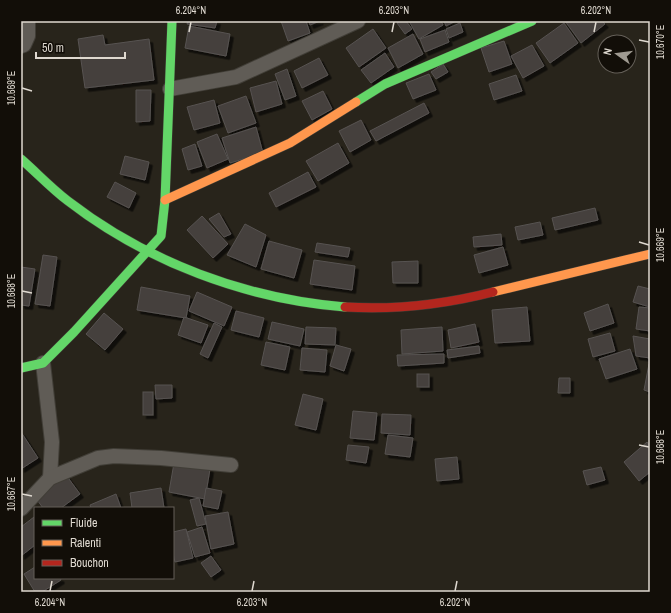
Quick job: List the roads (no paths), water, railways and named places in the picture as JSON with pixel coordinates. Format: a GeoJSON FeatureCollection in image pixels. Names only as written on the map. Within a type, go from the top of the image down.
{"type":"FeatureCollection","features":[{"type":"Feature","properties":{"kind":"street"},"geometry":{"type":"LineString","coordinates":[[21,46],[24,45],[28,36],[28,21]]}},
{"type":"Feature","properties":{"kind":"street"},"geometry":{"type":"LineString","coordinates":[[21,368],[43,363],[74,332],[161,236],[165,200],[172,21]]}},
{"type":"Feature","properties":{"kind":"street"},"geometry":{"type":"LineString","coordinates":[[170,88],[236,77],[358,21]]}},
{"type":"Feature","properties":{"kind":"street"},"geometry":{"type":"LineString","coordinates":[[165,200],[290,143],[385,84],[532,21]]}},
{"type":"Feature","properties":{"kind":"street"},"geometry":{"type":"LineString","coordinates":[[21,159],[68,202],[116,234],[148,251],[191,270],[250,290],[288,299],[335,306],[379,307],[456,300],[650,254]]}},
{"type":"Feature","properties":{"kind":"street"},"geometry":{"type":"LineString","coordinates":[[43,363],[52,442],[50,478]]}},
{"type":"Feature","properties":{"kind":"street"},"geometry":{"type":"LineString","coordinates":[[21,509],[50,478],[98,458],[114,456],[161,458],[231,465]]}}]}
